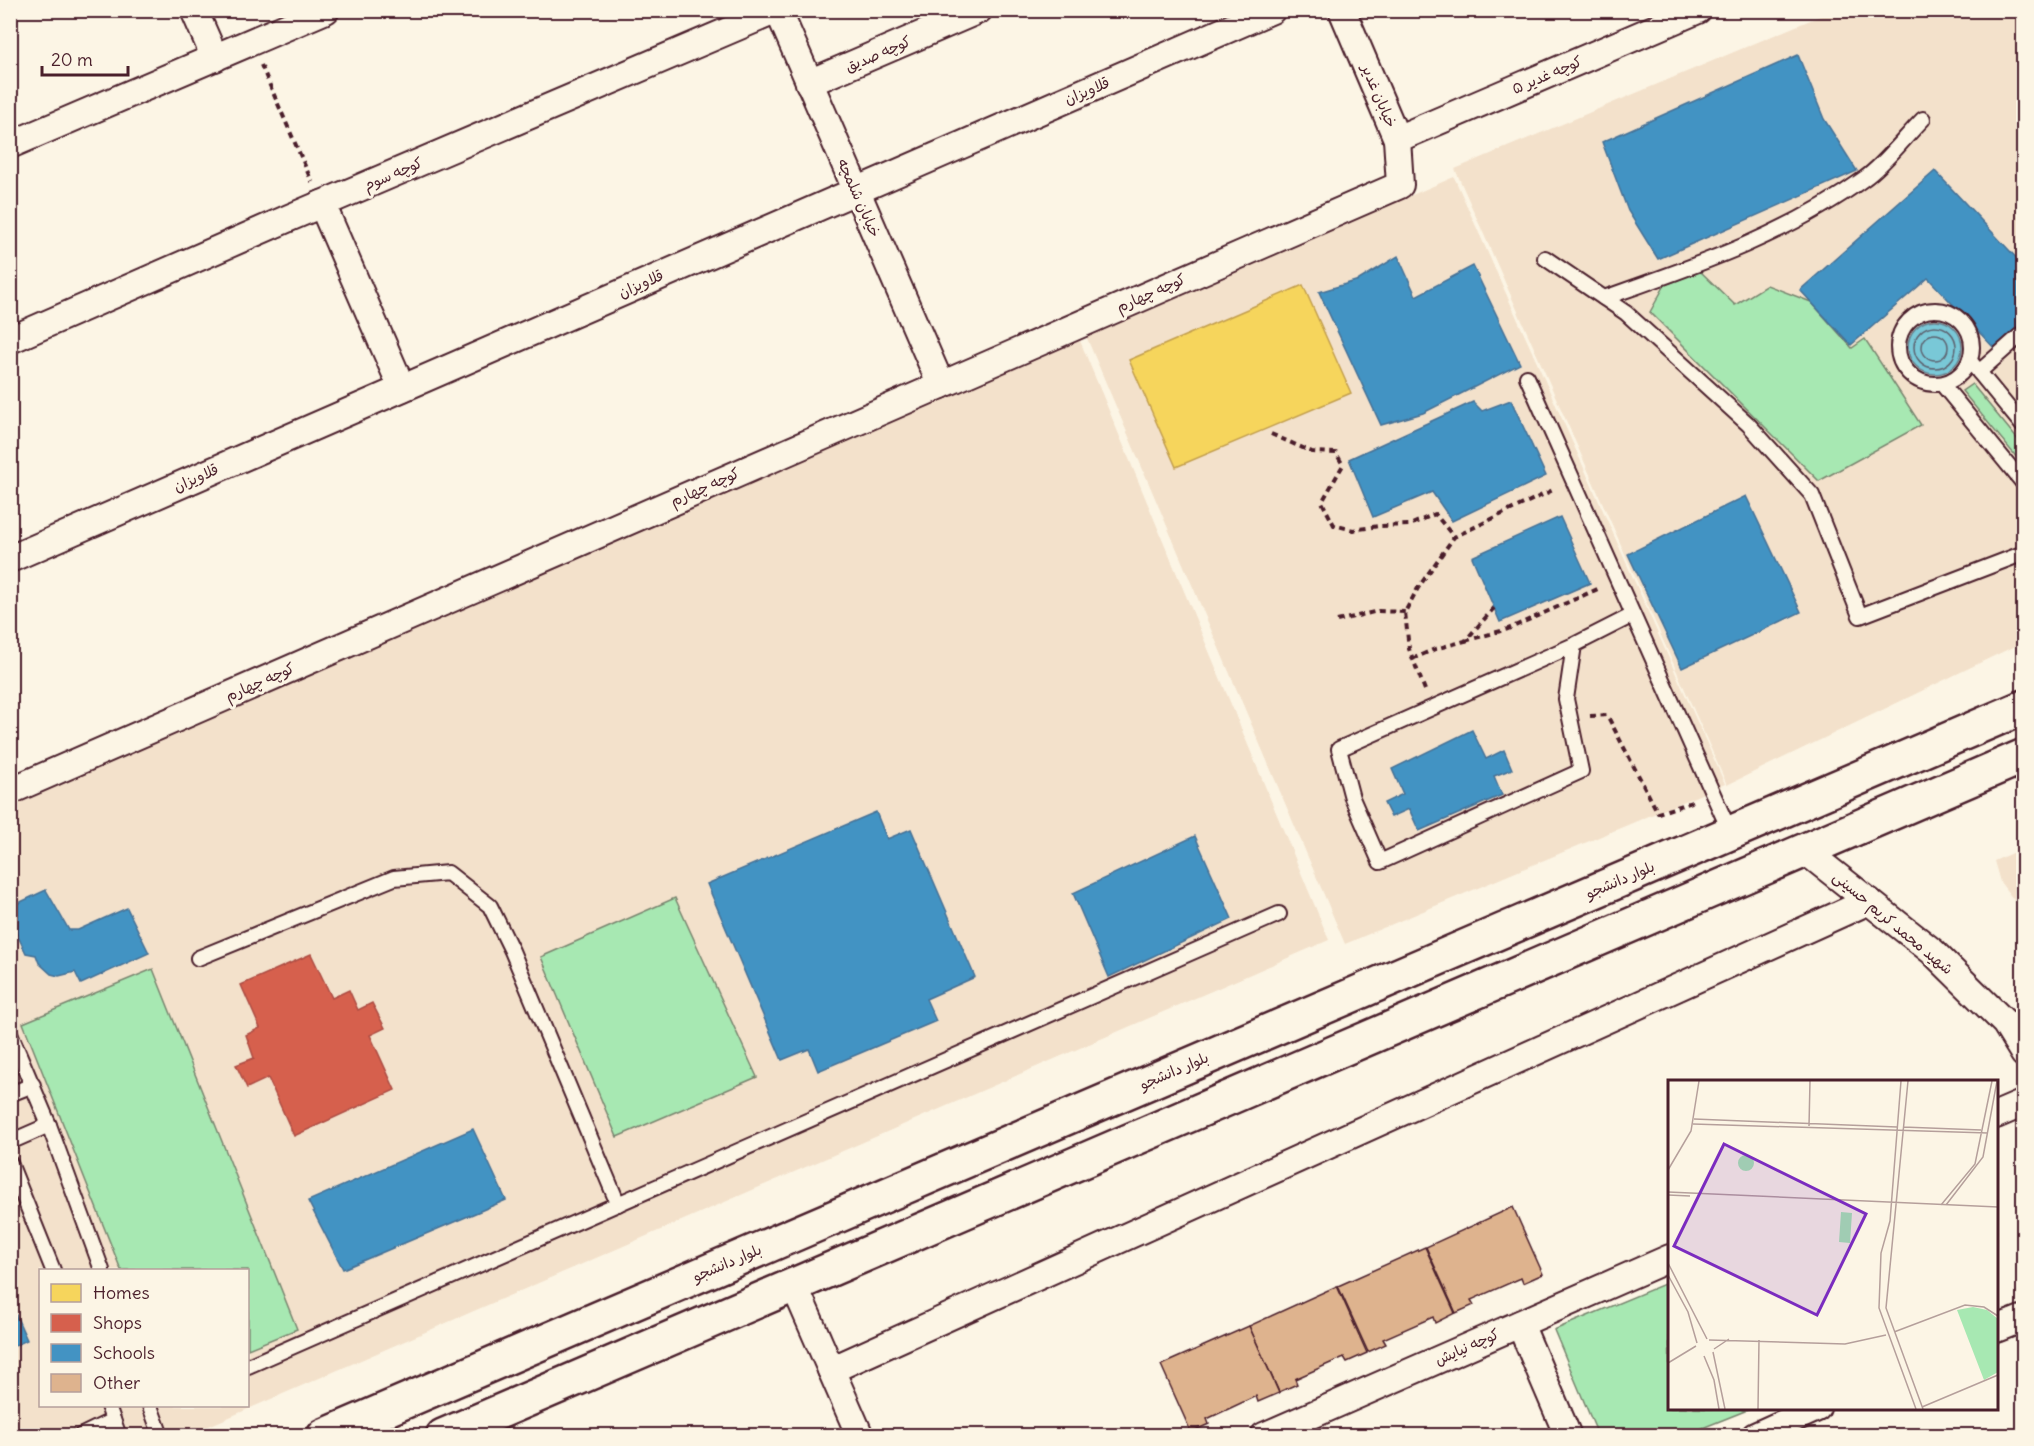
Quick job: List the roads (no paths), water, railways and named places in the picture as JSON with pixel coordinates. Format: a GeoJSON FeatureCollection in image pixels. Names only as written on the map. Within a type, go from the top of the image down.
{"type":"FeatureCollection","features":[{"type":"Feature","properties":{"kind":"main road","name":"بلوار دانشجو"},"geometry":{"type":"LineString","coordinates":[[324,1436],[2024,707]]}},
{"type":"Feature","properties":{"kind":"main road"},"geometry":{"type":"LineString","coordinates":[[443,1436],[2024,756]]}},
{"type":"Feature","properties":{"kind":"street"},"geometry":{"type":"LineString","coordinates":[[194,10],[215,58]]}},
{"type":"Feature","properties":{"kind":"street"},"geometry":{"type":"LineString","coordinates":[[10,145],[326,10]]}},
{"type":"Feature","properties":{"kind":"street","name":"خیابان شلمچه"},"geometry":{"type":"LineString","coordinates":[[777,10],[941,385]]}},
{"type":"Feature","properties":{"kind":"street","name":"کوچه سوم"},"geometry":{"type":"LineString","coordinates":[[10,340],[777,10]]}},
{"type":"Feature","properties":{"kind":"street","name":"کوچه صدیق"},"geometry":{"type":"LineString","coordinates":[[809,83],[979,10]]}},
{"type":"Feature","properties":{"kind":"street","name":"قلاویزان"},"geometry":{"type":"LineString","coordinates":[[10,559],[1272,10]]}},
{"type":"Feature","properties":{"kind":"street","name":"خیابان غدیر"},"geometry":{"type":"LineString","coordinates":[[1342,10],[1397,139],[1400,185]]}},
{"type":"Feature","properties":{"kind":"street","name":"کوچه غدیر ۵"},"geometry":{"type":"LineString","coordinates":[[1397,139],[1698,10]]}},
{"type":"Feature","properties":{"kind":"street","name":"کوچه چهارم"},"geometry":{"type":"LineString","coordinates":[[12,784],[1400,185]]}},
{"type":"Feature","properties":{"kind":"street"},"geometry":{"type":"LineString","coordinates":[[322,204],[402,388]]}},
{"type":"Feature","properties":{"kind":"street","name":"شهید محمد‌ کریم حسینی"},"geometry":{"type":"LineString","coordinates":[[1804,850],[1933,952],[2006,1023],[2024,1054]]}},
{"type":"Feature","properties":{"kind":"street"},"geometry":{"type":"LineString","coordinates":[[831,1370],[1869,901]]}},
{"type":"Feature","properties":{"kind":"street"},"geometry":{"type":"LineString","coordinates":[[1998,1114],[2024,1103]]}},
{"type":"Feature","properties":{"kind":"street","name":"كوچه نيايش"},"geometry":{"type":"LineString","coordinates":[[1264,1436],[1668,1259]]}},
{"type":"Feature","properties":{"kind":"street"},"geometry":{"type":"LineString","coordinates":[[794,1285],[860,1436]]}},
{"type":"Feature","properties":{"kind":"street"},"geometry":{"type":"LineString","coordinates":[[1998,1328],[2024,1318]]}},
{"type":"Feature","properties":{"kind":"street"},"geometry":{"type":"LineString","coordinates":[[1520,1324],[1568,1436]]}},
{"type":"Feature","properties":{"kind":"street"},"geometry":{"type":"LineString","coordinates":[[1755,1436],[1813,1410]]}},
{"type":"Feature","properties":{"kind":"lane"},"geometry":{"type":"LineString","coordinates":[[1604,298],[1723,255],[1790,225],[1867,177],[1923,119]]}},
{"type":"Feature","properties":{"kind":"lane"},"geometry":{"type":"LineString","coordinates":[[1545,258],[1626,314],[1748,424],[1812,495],[1860,616],[2024,553]]}},
{"type":"Feature","properties":{"kind":"lane"},"geometry":{"type":"LineString","coordinates":[[1932,309],[1944,310],[1965,324],[1971,336],[1973,349],[1970,361],[1963,372],[1953,380],[1942,384],[1930,385],[1918,381],[1901,365],[1897,353],[1901,330],[1919,313],[1932,309]]}},
{"type":"Feature","properties":{"kind":"lane"},"geometry":{"type":"LineString","coordinates":[[1979,372],[2024,332]]}},
{"type":"Feature","properties":{"kind":"lane"},"geometry":{"type":"LineString","coordinates":[[1970,361],[2024,427]]}},
{"type":"Feature","properties":{"kind":"lane"},"geometry":{"type":"LineString","coordinates":[[1527,376],[1730,832]]}},
{"type":"Feature","properties":{"kind":"lane"},"geometry":{"type":"LineString","coordinates":[[1942,384],[2024,484]]}},
{"type":"Feature","properties":{"kind":"lane"},"geometry":{"type":"LineString","coordinates":[[1574,645],[1566,699],[1581,771],[1380,862],[1352,798],[1339,749],[1574,645],[1633,615]]}},
{"type":"Feature","properties":{"kind":"lane"},"geometry":{"type":"LineString","coordinates":[[198,958],[394,878],[448,873],[490,906],[512,951],[618,1204]]}},
{"type":"Feature","properties":{"kind":"lane"},"geometry":{"type":"LineString","coordinates":[[249,1366],[1279,914]]}},
{"type":"Feature","properties":{"kind":"lane"},"geometry":{"type":"LineString","coordinates":[[10,1033],[49,1125],[102,1269]]}},
{"type":"Feature","properties":{"kind":"lane"},"geometry":{"type":"LineString","coordinates":[[10,1094],[33,1085]]}},
{"type":"Feature","properties":{"kind":"lane"},"geometry":{"type":"LineString","coordinates":[[10,1142],[49,1125]]}},
{"type":"Feature","properties":{"kind":"lane"},"geometry":{"type":"LineString","coordinates":[[10,1163],[54,1269]]}},
{"type":"Feature","properties":{"kind":"lane"},"geometry":{"type":"LineString","coordinates":[[108,1407],[119,1436]]}},
{"type":"Feature","properties":{"kind":"lane"},"geometry":{"type":"LineString","coordinates":[[153,1407],[161,1436]]}},
{"type":"Feature","properties":{"kind":"lane"},"geometry":{"type":"LineString","coordinates":[[80,1436],[114,1420]]}},
{"type":"Feature","properties":{"kind":"water"},"geometry":{"type":"Polygon","coordinates":[[[1935,320],[1945,322],[1954,328],[1960,337],[1962,347],[1960,357],[1954,366],[1945,372],[1935,374],[1925,372],[1916,366],[1910,357],[1908,347],[1910,337],[1916,328],[1925,322],[1935,320]]]}}]}
